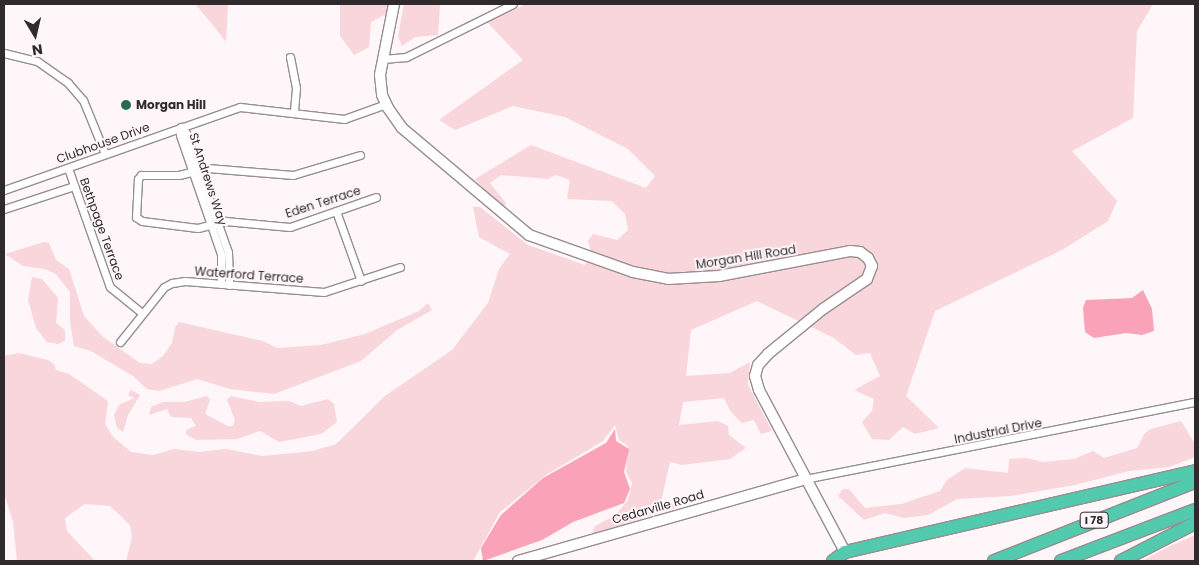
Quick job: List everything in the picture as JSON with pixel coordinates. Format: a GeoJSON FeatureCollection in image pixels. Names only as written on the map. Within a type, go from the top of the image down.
{"type":"FeatureCollection","features":[{"type":"Feature","properties":{"kind":"highway"},"geometry":{"type":"LineString","coordinates":[[833,561],[845,552],[1195,471]]}},
{"type":"Feature","properties":{"kind":"highway","name":"I 78"},"geometry":{"type":"LineString","coordinates":[[994,561],[1195,482]]}},
{"type":"Feature","properties":{"kind":"highway","name":"I 78"},"geometry":{"type":"LineString","coordinates":[[1061,561],[1195,510]]}},
{"type":"Feature","properties":{"kind":"highway"},"geometry":{"type":"LineString","coordinates":[[1121,561],[1195,523]]}},
{"type":"Feature","properties":{"kind":"main road","name":"Morgan Hill Road"},"geometry":{"type":"LineString","coordinates":[[394,4],[380,84],[386,104],[402,128],[519,229],[540,241],[632,272],[662,278],[693,279],[850,251],[866,255],[872,266],[868,279],[809,320],[765,357],[756,371],[759,390],[845,552]]}},
{"type":"Feature","properties":{"kind":"main road","name":"Cedarville Road"},"geometry":{"type":"LineString","coordinates":[[518,561],[805,479]]}},
{"type":"Feature","properties":{"kind":"street"},"geometry":{"type":"LineString","coordinates":[[383,60],[394,61],[409,56],[513,4]]}},
{"type":"Feature","properties":{"kind":"street"},"geometry":{"type":"LineString","coordinates":[[4,53],[37,61],[68,83],[83,100],[105,154]]}},
{"type":"Feature","properties":{"kind":"street"},"geometry":{"type":"LineString","coordinates":[[290,57],[296,88],[294,111]]}},
{"type":"Feature","properties":{"kind":"street","name":"Clubhouse Drive"},"geometry":{"type":"LineString","coordinates":[[4,190],[240,107],[350,118],[386,104]]}},
{"type":"Feature","properties":{"kind":"street","name":"St Andrews Way"},"geometry":{"type":"LineString","coordinates":[[181,127],[180,135],[196,171],[214,224],[225,284]]}},
{"type":"Feature","properties":{"kind":"street"},"geometry":{"type":"LineString","coordinates":[[196,171],[293,175],[360,155]]}},
{"type":"Feature","properties":{"kind":"street","name":"Bethpage Terrace"},"geometry":{"type":"LineString","coordinates":[[68,168],[110,287],[142,313]]}},
{"type":"Feature","properties":{"kind":"street","name":"Eden Terrace"},"geometry":{"type":"LineString","coordinates":[[196,171],[141,175],[138,178],[136,216],[142,221],[198,228],[214,224],[290,227],[376,197]]}},
{"type":"Feature","properties":{"kind":"street"},"geometry":{"type":"LineString","coordinates":[[4,209],[74,186]]}},
{"type":"Feature","properties":{"kind":"street"},"geometry":{"type":"LineString","coordinates":[[336,211],[361,281]]}},
{"type":"Feature","properties":{"kind":"street","name":"Waterford Terrace"},"geometry":{"type":"LineString","coordinates":[[120,342],[142,313],[172,283],[225,284],[324,292],[400,267]]}},
{"type":"Feature","properties":{"kind":"street","name":"Industrial Drive"},"geometry":{"type":"LineString","coordinates":[[805,479],[1195,402]]}},
{"type":"Feature","properties":{"kind":"shaded area"},"geometry":{"type":"Polygon","coordinates":[[[195,4],[228,4],[226,42],[213,25],[195,4]]]}},
{"type":"Feature","properties":{"kind":"shaded area"},"geometry":{"type":"Polygon","coordinates":[[[340,4],[390,4],[388,13],[371,22],[369,47],[354,55],[340,36],[340,4]]]}},
{"type":"Feature","properties":{"kind":"shaded area"},"geometry":{"type":"Polygon","coordinates":[[[404,4],[440,4],[438,35],[415,37],[402,46],[398,36],[404,4]]]}},
{"type":"Feature","properties":{"kind":"shaded area"},"geometry":{"type":"Polygon","coordinates":[[[526,4],[1153,4],[1137,31],[1133,118],[1072,151],[1117,201],[1108,221],[1062,250],[935,311],[906,396],[939,428],[915,434],[903,427],[889,440],[872,439],[862,422],[872,411],[874,399],[854,390],[880,376],[870,353],[856,355],[834,338],[757,301],[691,330],[686,376],[730,373],[750,362],[748,385],[772,431],[761,434],[754,420],[742,423],[731,412],[724,398],[683,402],[679,425],[718,421],[728,426],[729,435],[746,448],[730,459],[682,465],[670,462],[661,502],[682,506],[592,534],[595,526],[616,515],[628,500],[632,483],[626,472],[628,446],[619,440],[615,425],[603,441],[546,475],[500,512],[473,561],[126,561],[132,537],[130,525],[110,506],[85,504],[65,518],[67,531],[95,561],[17,561],[13,522],[4,493],[4,356],[19,353],[48,360],[54,364],[56,370],[69,374],[108,401],[105,424],[113,437],[131,452],[153,455],[174,449],[199,452],[226,449],[262,456],[313,451],[336,444],[385,396],[452,350],[488,303],[499,269],[510,254],[479,237],[473,207],[480,207],[528,245],[585,265],[591,252],[588,241],[593,234],[617,240],[628,230],[625,214],[612,201],[567,199],[570,180],[556,175],[548,179],[501,175],[490,183],[506,203],[503,209],[475,179],[531,145],[646,188],[655,176],[628,149],[565,117],[513,106],[455,130],[439,120],[523,60],[487,22],[526,4]]]}},
{"type":"Feature","properties":{"kind":"shaded area"},"geometry":{"type":"Polygon","coordinates":[[[44,242],[49,243],[56,260],[69,269],[84,316],[103,337],[140,363],[152,364],[163,356],[172,343],[175,327],[179,322],[263,341],[277,348],[321,345],[365,334],[419,311],[428,303],[432,310],[397,330],[361,361],[274,394],[230,389],[197,379],[159,391],[147,389],[133,376],[91,351],[74,346],[70,321],[70,292],[56,274],[45,269],[23,266],[5,254],[44,242]]]}},
{"type":"Feature","properties":{"kind":"shaded area"},"geometry":{"type":"Polygon","coordinates":[[[32,277],[42,279],[58,298],[56,323],[65,330],[65,341],[58,344],[47,342],[36,328],[28,300],[32,277]]]}},
{"type":"Feature","properties":{"kind":"shaded area"},"geometry":{"type":"Polygon","coordinates":[[[1143,290],[1152,309],[1154,331],[1142,335],[1126,333],[1094,338],[1085,332],[1083,308],[1086,300],[1132,298],[1143,290]]]}},
{"type":"Feature","properties":{"kind":"shaded area"},"geometry":{"type":"Polygon","coordinates":[[[131,390],[140,395],[128,415],[123,432],[117,428],[114,415],[119,405],[134,398],[128,395],[131,390]]]}},
{"type":"Feature","properties":{"kind":"shaded area"},"geometry":{"type":"Polygon","coordinates":[[[207,396],[210,400],[205,414],[228,426],[233,426],[235,420],[227,400],[231,396],[259,402],[289,401],[301,406],[328,399],[334,404],[337,422],[321,434],[279,442],[260,431],[237,439],[196,440],[186,434],[186,430],[196,426],[191,418],[171,417],[167,409],[149,415],[151,407],[163,402],[184,402],[207,396]]]}},
{"type":"Feature","properties":{"kind":"shaded area"},"geometry":{"type":"Polygon","coordinates":[[[1181,421],[1195,444],[1195,457],[1169,467],[1129,471],[1075,485],[1010,496],[957,499],[928,515],[904,518],[885,513],[864,520],[838,496],[843,489],[849,489],[865,508],[901,504],[940,491],[947,480],[965,468],[1008,473],[1009,459],[1026,458],[1043,462],[1074,459],[1093,451],[1104,458],[1137,448],[1145,433],[1151,429],[1181,421]]]}},
{"type":"Feature","properties":{"kind":"shaded area"},"geometry":{"type":"Polygon","coordinates":[[[615,429],[616,441],[629,449],[624,472],[630,489],[624,503],[573,522],[542,540],[483,561],[481,548],[501,515],[543,478],[606,443],[615,429]]]}},
{"type":"Feature","properties":{"kind":"shaded area"},"geometry":{"type":"Polygon","coordinates":[[[1195,535],[1195,561],[1142,561],[1168,547],[1195,535]]]}},
{"type":"Feature","properties":{"kind":"place","name":"Morgan Hill"},"geometry":{"type":"Point","coordinates":[126,105]}}]}
